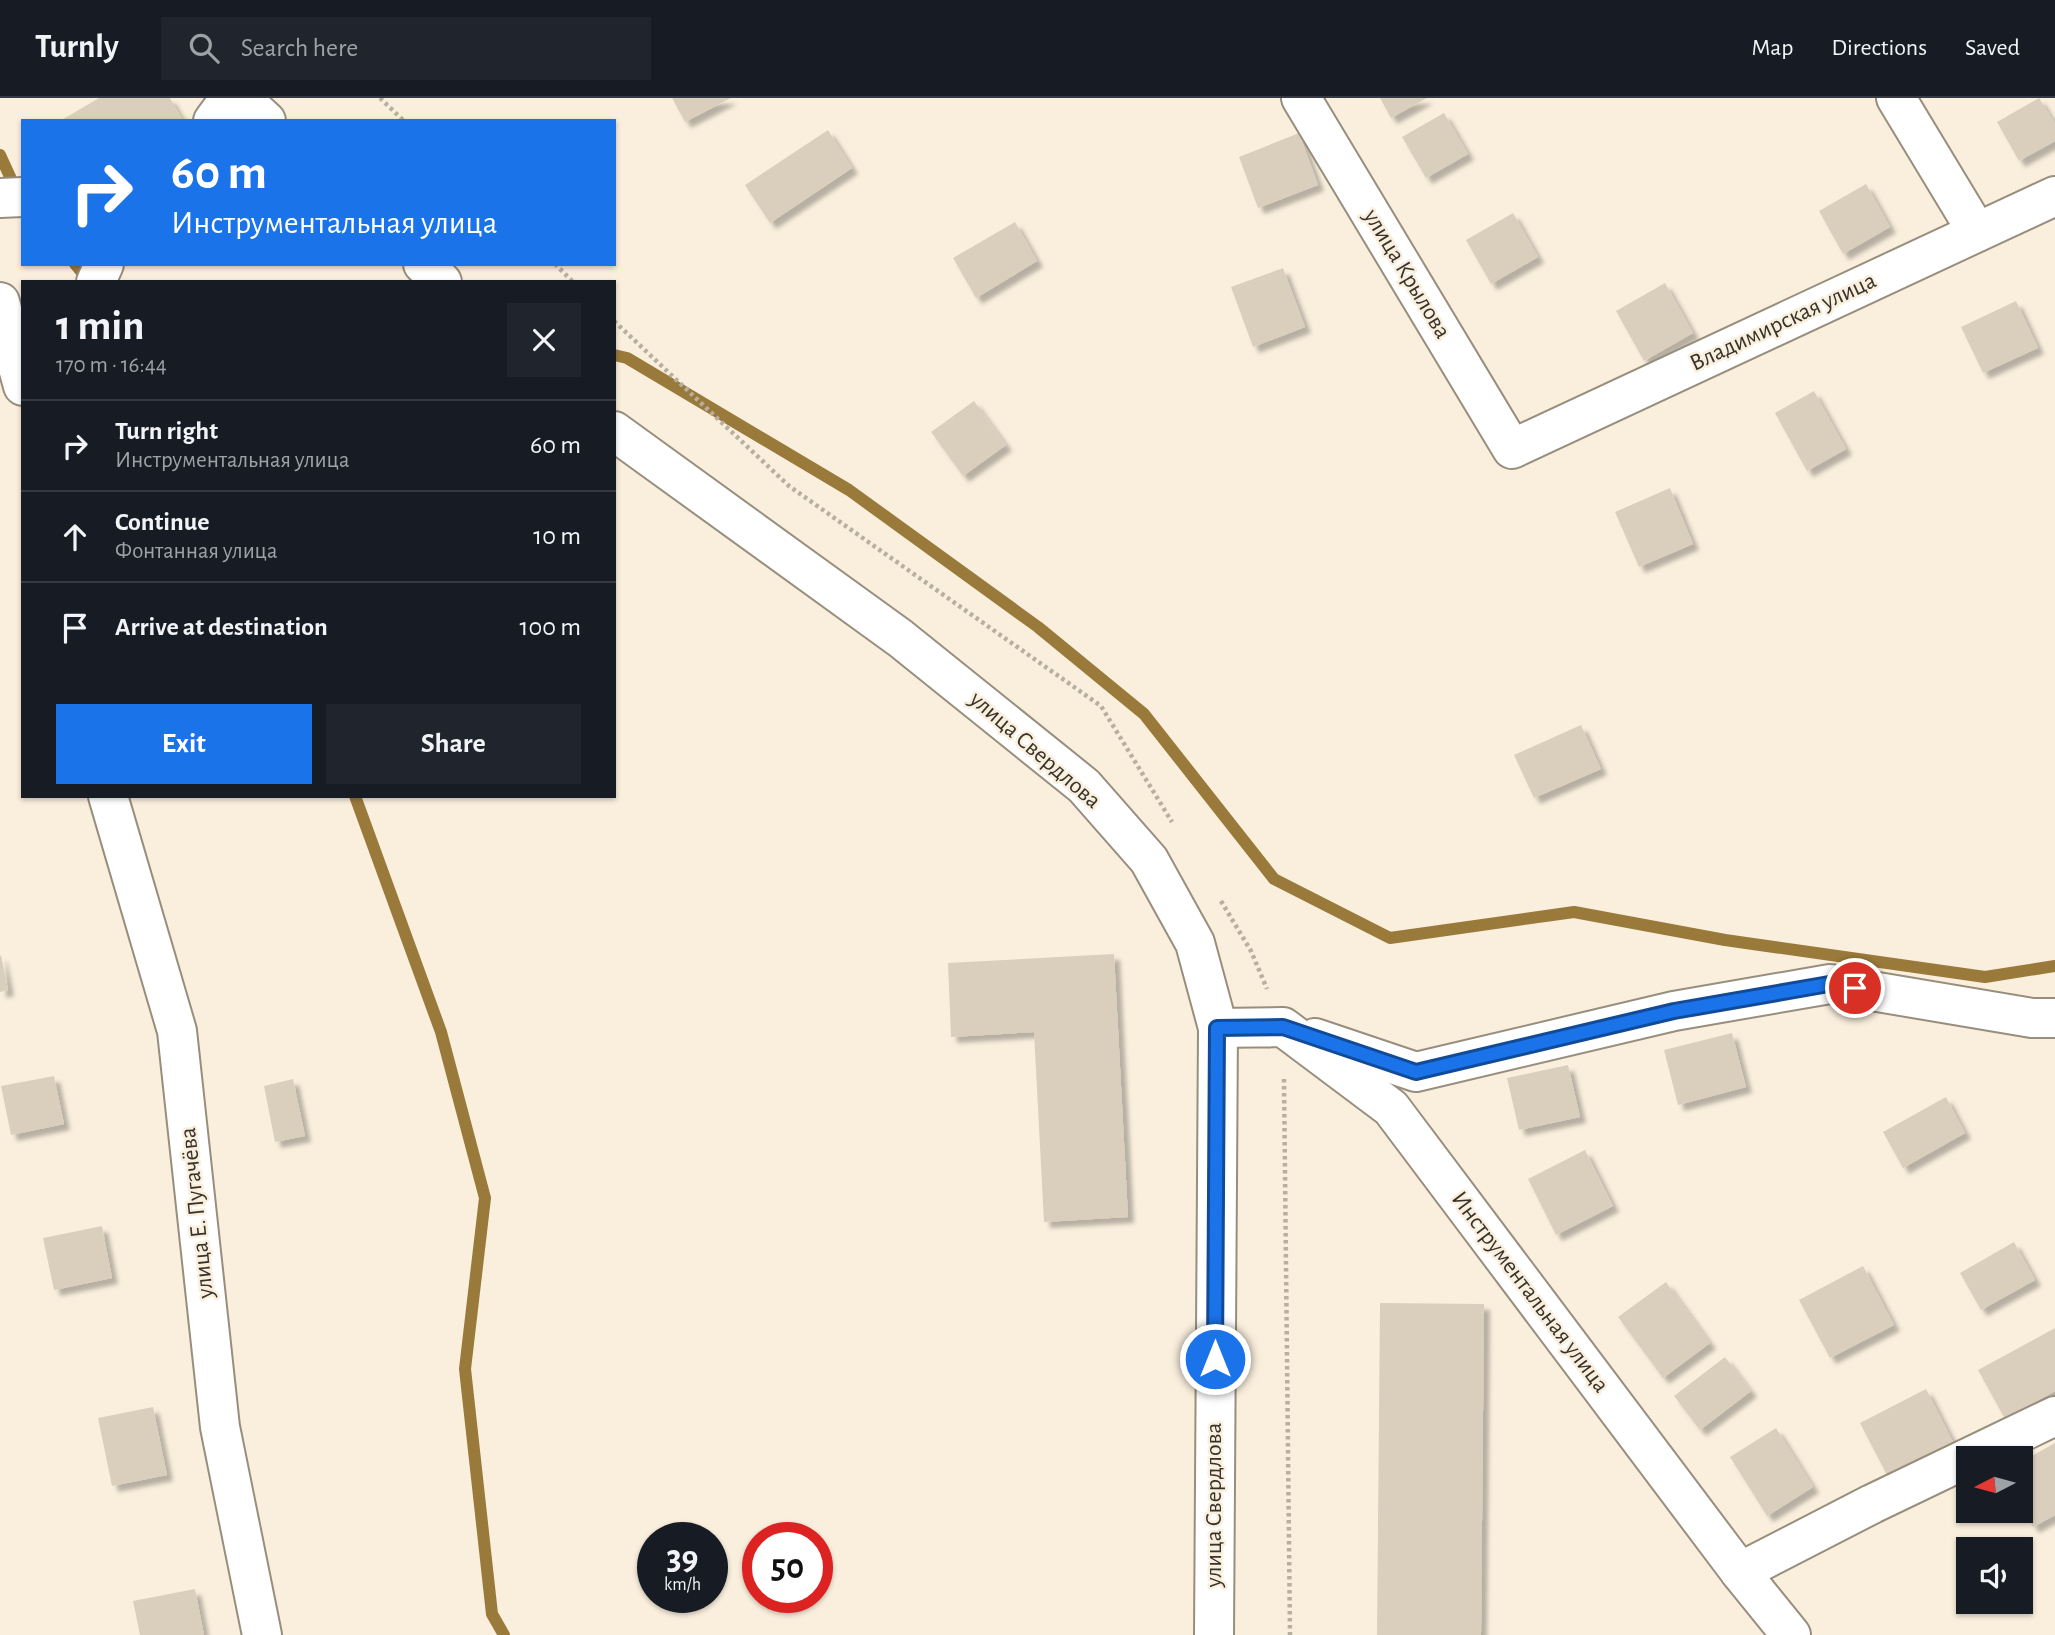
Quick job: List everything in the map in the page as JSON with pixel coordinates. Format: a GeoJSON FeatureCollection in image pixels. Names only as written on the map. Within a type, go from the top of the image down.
{"type":"FeatureCollection","features":[{"type":"Feature","properties":{"kind":"street"},"geometry":{"type":"LineString","coordinates":[[215,119],[230,98]]}},
{"type":"Feature","properties":{"kind":"street"},"geometry":{"type":"LineString","coordinates":[[241,98],[264,119]]}},
{"type":"Feature","properties":{"kind":"street","name":"улица Крылова"},"geometry":{"type":"LineString","coordinates":[[1301,98],[1512,449]]}},
{"type":"Feature","properties":{"kind":"street"},"geometry":{"type":"LineString","coordinates":[[1896,98],[1977,232]]}},
{"type":"Feature","properties":{"kind":"street","name":"Владимирская улица"},"geometry":{"type":"LineString","coordinates":[[1512,449],[2055,195]]}},
{"type":"Feature","properties":{"kind":"street"},"geometry":{"type":"LineString","coordinates":[[0,198],[21,197]]}},
{"type":"Feature","properties":{"kind":"street"},"geometry":{"type":"LineString","coordinates":[[425,266],[440,280]]}},
{"type":"Feature","properties":{"kind":"street"},"geometry":{"type":"LineString","coordinates":[[0,302],[21,379]]}},
{"type":"Feature","properties":{"kind":"street","name":"улица Свердлова"},"geometry":{"type":"LineString","coordinates":[[616,432],[900,638],[1084,786],[1149,860],[1195,943],[1217,1028],[1214,1635]]}},
{"type":"Feature","properties":{"kind":"street","name":"улица Е. Пугачёва"},"geometry":{"type":"LineString","coordinates":[[109,798],[177,1031],[220,1427],[262,1635]]}},
{"type":"Feature","properties":{"kind":"street"},"geometry":{"type":"LineString","coordinates":[[1217,1028],[1283,1027],[1416,1072],[1674,1011],[1829,984],[2032,1018],[2055,1018]]}},
{"type":"Feature","properties":{"kind":"street","name":"Инструментальная улица"},"geometry":{"type":"LineString","coordinates":[[1283,1027],[1391,1108],[1791,1635]]}},
{"type":"Feature","properties":{"kind":"street"},"geometry":{"type":"LineString","coordinates":[[1741,1572],[1871,1504],[2055,1416]]}},
{"type":"Feature","properties":{"kind":"path"},"geometry":{"type":"LineString","coordinates":[[380,98],[402,119]]}},
{"type":"Feature","properties":{"kind":"path"},"geometry":{"type":"LineString","coordinates":[[557,266],[571,280]]}},
{"type":"Feature","properties":{"kind":"path"},"geometry":{"type":"LineString","coordinates":[[616,323],[789,486],[1101,706],[1172,823]]}},
{"type":"Feature","properties":{"kind":"path"},"geometry":{"type":"LineString","coordinates":[[1215,892],[1251,951],[1283,1027],[1290,1635]]}},
{"type":"Feature","properties":{"kind":"building"},"geometry":{"type":"Polygon","coordinates":[[[99,98],[170,98],[182,119],[63,119],[99,98]]]}},
{"type":"Feature","properties":{"kind":"building"},"geometry":{"type":"Polygon","coordinates":[[[672,98],[731,98],[685,122],[672,98]]]}},
{"type":"Feature","properties":{"kind":"building"},"geometry":{"type":"Polygon","coordinates":[[[1380,98],[1427,98],[1391,118],[1380,98]]]}},
{"type":"Feature","properties":{"kind":"building"},"geometry":{"type":"Polygon","coordinates":[[[2039,98],[2055,124],[2055,141],[2019,161],[1997,122],[2039,98]]]}},
{"type":"Feature","properties":{"kind":"building"},"geometry":{"type":"Polygon","coordinates":[[[1444,113],[1468,154],[1426,178],[1402,137],[1444,113]]]}},
{"type":"Feature","properties":{"kind":"building"},"geometry":{"type":"Polygon","coordinates":[[[828,130],[852,168],[770,223],[745,185],[828,130]]]}},
{"type":"Feature","properties":{"kind":"building"},"geometry":{"type":"Polygon","coordinates":[[[1299,133],[1318,185],[1258,208],[1239,157],[1299,133]]]}},
{"type":"Feature","properties":{"kind":"building"},"geometry":{"type":"Polygon","coordinates":[[[1866,184],[1890,227],[1843,254],[1819,211],[1866,184]]]}},
{"type":"Feature","properties":{"kind":"building"},"geometry":{"type":"Polygon","coordinates":[[[1513,213],[1538,257],[1491,284],[1466,240],[1513,213]]]}},
{"type":"Feature","properties":{"kind":"building"},"geometry":{"type":"Polygon","coordinates":[[[1015,222],[1037,261],[976,298],[953,258],[1015,222]]]}},
{"type":"Feature","properties":{"kind":"building"},"geometry":{"type":"Polygon","coordinates":[[[1283,268],[1305,327],[1253,347],[1231,287],[1283,268]]]}},
{"type":"Feature","properties":{"kind":"building"},"geometry":{"type":"Polygon","coordinates":[[[1665,283],[1693,333],[1644,361],[1616,311],[1665,283]]]}},
{"type":"Feature","properties":{"kind":"building"},"geometry":{"type":"Polygon","coordinates":[[[2016,301],[2038,348],[1983,373],[1961,327],[2016,301]]]}},
{"type":"Feature","properties":{"kind":"building"},"geometry":{"type":"Polygon","coordinates":[[[1814,391],[1846,449],[1807,471],[1775,413],[1814,391]]]}},
{"type":"Feature","properties":{"kind":"building"},"geometry":{"type":"Polygon","coordinates":[[[974,401],[1006,445],[963,476],[931,432],[974,401]]]}},
{"type":"Feature","properties":{"kind":"building"},"geometry":{"type":"Polygon","coordinates":[[[1670,488],[1693,544],[1639,567],[1615,512],[1670,488]]]}},
{"type":"Feature","properties":{"kind":"building"},"geometry":{"type":"Polygon","coordinates":[[[1581,725],[1601,769],[1534,798],[1514,755],[1581,725]]]}},
{"type":"Feature","properties":{"kind":"building"},"geometry":{"type":"Polygon","coordinates":[[[1114,954],[1128,1217],[1044,1222],[1034,1032],[951,1037],[948,963],[1114,954]]]}},
{"type":"Feature","properties":{"kind":"building"},"geometry":{"type":"Polygon","coordinates":[[[0,956],[8,990],[0,992],[0,956]]]}},
{"type":"Feature","properties":{"kind":"building"},"geometry":{"type":"Polygon","coordinates":[[[1732,1033],[1746,1087],[1678,1105],[1664,1050],[1732,1033]]]}},
{"type":"Feature","properties":{"kind":"building"},"geometry":{"type":"Polygon","coordinates":[[[1568,1065],[1580,1117],[1519,1130],[1507,1078],[1568,1065]]]}},
{"type":"Feature","properties":{"kind":"building"},"geometry":{"type":"Polygon","coordinates":[[[54,1076],[64,1124],[11,1135],[1,1086],[54,1076]]]}},
{"type":"Feature","properties":{"kind":"building"},"geometry":{"type":"Polygon","coordinates":[[[293,1079],[305,1136],[275,1142],[264,1086],[293,1079]]]}},
{"type":"Feature","properties":{"kind":"building"},"geometry":{"type":"Polygon","coordinates":[[[1946,1097],[1965,1133],[1903,1168],[1883,1132],[1946,1097]]]}},
{"type":"Feature","properties":{"kind":"building"},"geometry":{"type":"Polygon","coordinates":[[[1585,1150],[1613,1206],[1556,1235],[1528,1179],[1585,1150]]]}},
{"type":"Feature","properties":{"kind":"building"},"geometry":{"type":"Polygon","coordinates":[[[102,1226],[112,1278],[54,1290],[43,1238],[102,1226]]]}},
{"type":"Feature","properties":{"kind":"building"},"geometry":{"type":"Polygon","coordinates":[[[2014,1242],[2035,1280],[1981,1310],[1960,1273],[2014,1242]]]}},
{"type":"Feature","properties":{"kind":"building"},"geometry":{"type":"Polygon","coordinates":[[[1863,1266],[1894,1325],[1830,1358],[1799,1300],[1863,1266]]]}},
{"type":"Feature","properties":{"kind":"building"},"geometry":{"type":"Polygon","coordinates":[[[1666,1282],[1710,1343],[1663,1378],[1618,1317],[1666,1282]]]}},
{"type":"Feature","properties":{"kind":"building"},"geometry":{"type":"Polygon","coordinates":[[[1380,1303],[1484,1304],[1481,1635],[1377,1635],[1380,1303]]]}},
{"type":"Feature","properties":{"kind":"building"},"geometry":{"type":"Polygon","coordinates":[[[2055,1328],[2055,1391],[2005,1419],[1978,1370],[2055,1328]]]}},
{"type":"Feature","properties":{"kind":"building"},"geometry":{"type":"Polygon","coordinates":[[[1725,1357],[1751,1391],[1700,1430],[1674,1396],[1725,1357]]]}},
{"type":"Feature","properties":{"kind":"building"},"geometry":{"type":"Polygon","coordinates":[[[1926,1389],[1954,1444],[1889,1479],[1860,1423],[1926,1389]]]}},
{"type":"Feature","properties":{"kind":"building"},"geometry":{"type":"Polygon","coordinates":[[[153,1407],[167,1475],[112,1486],[98,1418],[153,1407]]]}},
{"type":"Feature","properties":{"kind":"building"},"geometry":{"type":"Polygon","coordinates":[[[1776,1428],[1813,1487],[1767,1516],[1730,1457],[1776,1428]]]}},
{"type":"Feature","properties":{"kind":"building"},"geometry":{"type":"Polygon","coordinates":[[[2055,1443],[2055,1515],[2033,1527],[2031,1523],[2034,1522],[2034,1455],[2055,1443]]]}},
{"type":"Feature","properties":{"kind":"building"},"geometry":{"type":"Polygon","coordinates":[[[195,1589],[204,1635],[140,1635],[133,1601],[195,1589]]]}},
{"type":"Feature","properties":{"kind":"waterway"},"geometry":{"type":"LineString","coordinates":[[0,155],[17,192]]}},
{"type":"Feature","properties":{"kind":"waterway"},"geometry":{"type":"LineString","coordinates":[[77,266],[88,280]]}},
{"type":"Feature","properties":{"kind":"waterway"},"geometry":{"type":"LineString","coordinates":[[616,355],[627,358],[849,490],[1038,627],[1144,714],[1274,879],[1390,938],[1574,912],[1725,940],[1985,977],[2055,966]]}},
{"type":"Feature","properties":{"kind":"waterway"},"geometry":{"type":"LineString","coordinates":[[356,798],[441,1032],[485,1198],[465,1369],[492,1614],[504,1635]]}},
{"type":"Feature","properties":{"kind":"route"},"geometry":{"type":"LineString","coordinates":[[1215,1359],[1217,1028],[1283,1027],[1416,1072],[1674,1011],[1829,984],[1855,988]]}}]}
